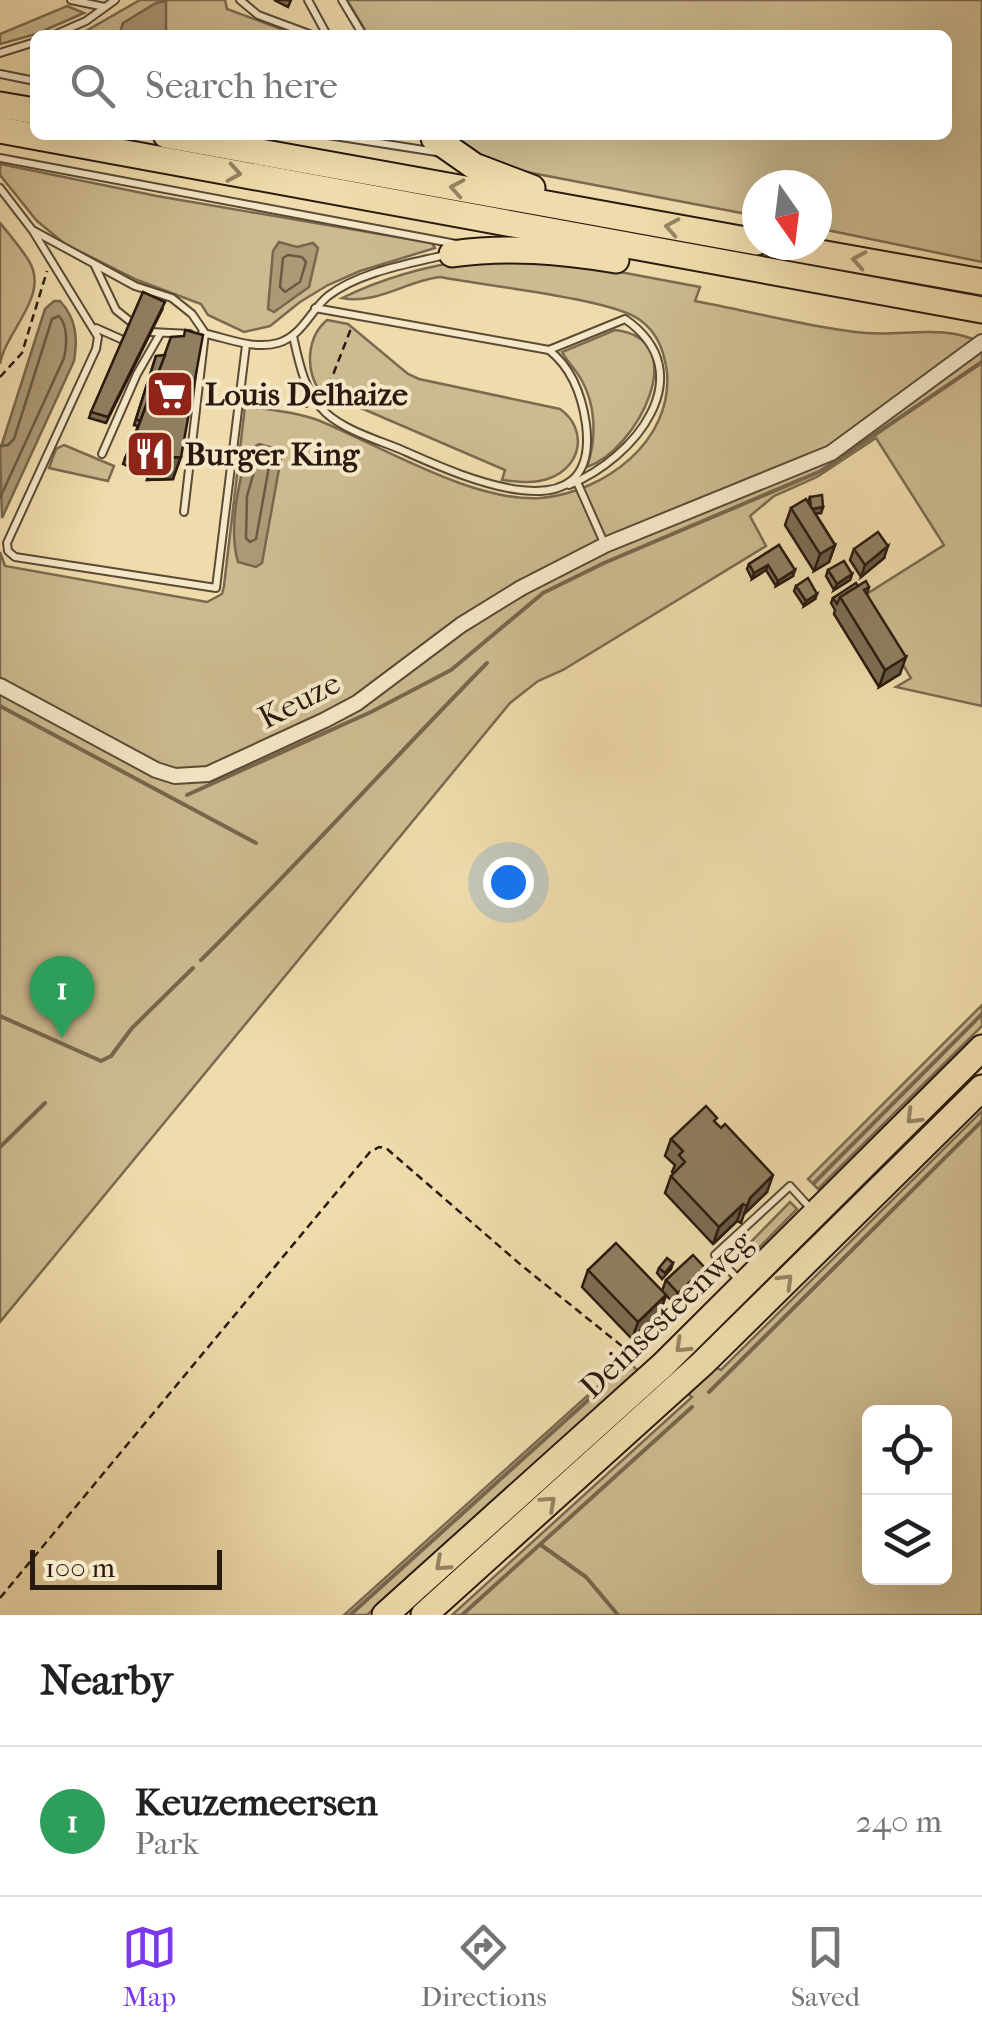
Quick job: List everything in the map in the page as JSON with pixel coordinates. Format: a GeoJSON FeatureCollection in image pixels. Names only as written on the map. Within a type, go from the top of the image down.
{"type":"FeatureCollection","features":[{"type":"Feature","properties":{"kind":"highway"},"geometry":{"type":"LineString","coordinates":[[0,105],[30,110]]}},
{"type":"Feature","properties":{"kind":"highway"},"geometry":{"type":"LineString","coordinates":[[0,130],[30,136]]}},
{"type":"Feature","properties":{"kind":"highway"},"geometry":{"type":"LineString","coordinates":[[54,140],[982,310]]}},
{"type":"Feature","properties":{"kind":"highway"},"geometry":{"type":"LineString","coordinates":[[194,140],[742,239]]}},
{"type":"Feature","properties":{"kind":"highway"},"geometry":{"type":"LineString","coordinates":[[438,141],[474,166],[587,211]]}},
{"type":"Feature","properties":{"kind":"highway"},"geometry":{"type":"LineString","coordinates":[[452,254],[562,251],[745,281],[904,296]]}},
{"type":"Feature","properties":{"kind":"highway"},"geometry":{"type":"LineString","coordinates":[[832,255],[982,282]]}},
{"type":"Feature","properties":{"kind":"highway","name":"Deinsesteenweg"},"geometry":{"type":"LineString","coordinates":[[385,1615],[654,1374],[982,1048]]}},
{"type":"Feature","properties":{"kind":"highway","name":"Deinsesteenweg"},"geometry":{"type":"LineString","coordinates":[[424,1615],[704,1363],[982,1088]]}},
{"type":"Feature","properties":{"kind":"street","name":"Keuze"},"geometry":{"type":"LineString","coordinates":[[0,686],[156,770],[193,777],[230,765],[356,702],[496,603],[605,545],[830,453],[982,342]]}},
{"type":"Feature","properties":{"kind":"lane"},"geometry":{"type":"LineString","coordinates":[[71,0],[106,7]]}},
{"type":"Feature","properties":{"kind":"lane"},"geometry":{"type":"LineString","coordinates":[[66,30],[86,22],[115,0]]}},
{"type":"Feature","properties":{"kind":"lane"},"geometry":{"type":"LineString","coordinates":[[240,0],[258,15],[298,30]]}},
{"type":"Feature","properties":{"kind":"lane"},"geometry":{"type":"LineString","coordinates":[[308,0],[324,30]]}},
{"type":"Feature","properties":{"kind":"lane"},"geometry":{"type":"LineString","coordinates":[[342,0],[360,30]]}},
{"type":"Feature","properties":{"kind":"lane"},"geometry":{"type":"LineString","coordinates":[[0,53],[30,44]]}},
{"type":"Feature","properties":{"kind":"lane"},"geometry":{"type":"LineString","coordinates":[[0,74],[30,80]]}},
{"type":"Feature","properties":{"kind":"lane"},"geometry":{"type":"LineString","coordinates":[[355,140],[431,154],[438,141]]}},
{"type":"Feature","properties":{"kind":"lane"},"geometry":{"type":"LineString","coordinates":[[0,158],[496,250]]}},
{"type":"Feature","properties":{"kind":"lane"},"geometry":{"type":"LineString","coordinates":[[0,188],[33,230],[95,327],[96,348],[7,543],[8,551],[15,557],[216,588],[246,345]]}},
{"type":"Feature","properties":{"kind":"lane"},"geometry":{"type":"LineString","coordinates":[[33,230],[135,286],[172,298],[192,314],[205,334],[184,512]]}},
{"type":"Feature","properties":{"kind":"lane"},"geometry":{"type":"LineString","coordinates":[[102,454],[155,333],[205,334],[246,345],[279,343],[294,336],[332,293],[369,276],[452,254]]}},
{"type":"Feature","properties":{"kind":"lane"},"geometry":{"type":"LineString","coordinates":[[94,265],[116,310],[131,322]]}},
{"type":"Feature","properties":{"kind":"lane"},"geometry":{"type":"LineString","coordinates":[[294,336],[305,380],[318,404],[342,424],[488,484],[516,491],[563,487],[604,468],[641,431],[661,381],[658,363],[646,339],[624,320],[549,350],[315,308]]}},
{"type":"Feature","properties":{"kind":"lane"},"geometry":{"type":"LineString","coordinates":[[95,327],[123,340]]}},
{"type":"Feature","properties":{"kind":"lane"},"geometry":{"type":"LineString","coordinates":[[549,350],[577,388],[586,429],[584,463],[563,487]]}},
{"type":"Feature","properties":{"kind":"lane"},"geometry":{"type":"LineString","coordinates":[[577,482],[605,545]]}},
{"type":"Feature","properties":{"kind":"lane"},"geometry":{"type":"LineString","coordinates":[[744,1286],[715,1255],[790,1186],[815,1214]]}},
{"type":"Feature","properties":{"kind":"path"},"geometry":{"type":"LineString","coordinates":[[0,378],[22,352],[51,258]]}},
{"type":"Feature","properties":{"kind":"path"},"geometry":{"type":"LineString","coordinates":[[198,395],[307,408],[318,404],[326,394],[352,329],[354,314]]}},
{"type":"Feature","properties":{"kind":"path"},"geometry":{"type":"LineString","coordinates":[[0,1598],[370,1152],[379,1146],[654,1374]]}},
{"type":"Feature","properties":{"kind":"shaded area"},"geometry":{"type":"Polygon","coordinates":[[[140,0],[225,0],[227,9],[284,30],[88,30],[140,0]]]}},
{"type":"Feature","properties":{"kind":"shaded area"},"geometry":{"type":"Polygon","coordinates":[[[347,0],[982,0],[982,262],[832,231],[832,170],[742,170],[742,213],[516,170],[469,157],[447,140],[952,140],[952,30],[365,30],[347,0]]]}},
{"type":"Feature","properties":{"kind":"shaded area"},"geometry":{"type":"Polygon","coordinates":[[[67,6],[84,13],[0,44],[0,34],[67,6]]]}},
{"type":"Feature","properties":{"kind":"shaded area"},"geometry":{"type":"Polygon","coordinates":[[[0,164],[157,196],[432,243],[435,248],[328,285],[270,326],[244,332],[208,315],[201,304],[137,280],[65,244],[37,221],[0,175],[0,164]]]}},
{"type":"Feature","properties":{"kind":"shaded area"},"geometry":{"type":"Polygon","coordinates":[[[0,223],[29,261],[34,287],[0,364],[0,223]]]}},
{"type":"Feature","properties":{"kind":"shaded area"},"geometry":{"type":"Polygon","coordinates":[[[471,260],[556,260],[700,287],[695,301],[803,323],[866,333],[953,334],[982,343],[982,706],[896,687],[911,678],[862,597],[944,545],[876,438],[817,477],[774,496],[750,516],[766,546],[563,670],[538,681],[510,703],[0,1322],[0,552],[5,566],[207,602],[222,594],[245,406],[311,418],[428,471],[487,492],[541,498],[565,494],[611,474],[647,441],[666,397],[667,372],[662,350],[640,320],[576,299],[440,277],[367,298],[342,298],[405,274],[471,260]]]}},
{"type":"Feature","properties":{"kind":"shaded area"},"geometry":{"type":"Polygon","coordinates":[[[327,320],[348,324],[419,379],[560,409],[569,417],[578,436],[575,456],[561,472],[544,480],[502,480],[505,470],[319,390],[310,353],[315,335],[327,320]]]}},
{"type":"Feature","properties":{"kind":"shaded area"},"geometry":{"type":"Polygon","coordinates":[[[615,330],[639,338],[651,353],[654,373],[638,419],[606,457],[587,467],[592,445],[592,411],[581,379],[562,352],[615,330]]]}},
{"type":"Feature","properties":{"kind":"shaded area"},"geometry":{"type":"Polygon","coordinates":[[[64,445],[114,466],[108,481],[49,468],[56,449],[64,445]]]}},
{"type":"Feature","properties":{"kind":"shaded area"},"geometry":{"type":"Polygon","coordinates":[[[982,1005],[982,1026],[818,1189],[808,1179],[982,1005]]]}},
{"type":"Feature","properties":{"kind":"shaded area"},"geometry":{"type":"Polygon","coordinates":[[[982,1111],[982,1615],[452,1615],[692,1397],[688,1394],[715,1367],[721,1370],[982,1111]]]}},
{"type":"Feature","properties":{"kind":"shaded area"},"geometry":{"type":"Polygon","coordinates":[[[790,1202],[797,1209],[747,1260],[740,1253],[790,1202]]]}},
{"type":"Feature","properties":{"kind":"shaded area"},"geometry":{"type":"Polygon","coordinates":[[[627,1360],[638,1371],[367,1615],[344,1615],[627,1360]]]}},
{"type":"Feature","properties":{"kind":"water"},"geometry":{"type":"Polygon","coordinates":[[[166,1],[166,30],[121,30],[123,23],[166,1]]]}},
{"type":"Feature","properties":{"kind":"water"},"geometry":{"type":"Polygon","coordinates":[[[279,242],[297,247],[313,243],[318,248],[309,287],[274,312],[268,309],[273,251],[279,242]]]}},
{"type":"Feature","properties":{"kind":"water"},"geometry":{"type":"Polygon","coordinates":[[[60,301],[73,321],[74,361],[2,518],[0,450],[45,309],[60,301]]]}},
{"type":"Feature","properties":{"kind":"water"},"geometry":{"type":"Polygon","coordinates":[[[259,444],[280,450],[281,458],[262,563],[256,567],[238,562],[234,521],[247,451],[259,444]]]}},
{"type":"Feature","properties":{"kind":"building"},"geometry":{"type":"Polygon","coordinates":[[[143,292],[165,302],[108,417],[91,412],[143,292]]]}},
{"type":"Feature","properties":{"kind":"building"},"geometry":{"type":"Polygon","coordinates":[[[185,330],[203,335],[181,457],[155,458],[160,444],[136,433],[171,337],[184,336],[185,330]]]}},
{"type":"Feature","properties":{"kind":"building"},"geometry":{"type":"Polygon","coordinates":[[[165,355],[140,421],[136,419],[156,356],[165,355]]]}},
{"type":"Feature","properties":{"kind":"building"},"geometry":{"type":"Polygon","coordinates":[[[130,450],[154,460],[150,470],[125,458],[130,450]]]}},
{"type":"Feature","properties":{"kind":"building"},"geometry":{"type":"Polygon","coordinates":[[[822,495],[823,507],[811,509],[810,497],[822,495]]]}},
{"type":"Feature","properties":{"kind":"building"},"geometry":{"type":"Polygon","coordinates":[[[806,499],[835,545],[820,554],[791,508],[806,499]]]}},
{"type":"Feature","properties":{"kind":"building"},"geometry":{"type":"Polygon","coordinates":[[[878,532],[888,546],[865,565],[854,549],[878,532]]]}},
{"type":"Feature","properties":{"kind":"building"},"geometry":{"type":"Polygon","coordinates":[[[779,545],[795,570],[778,581],[768,565],[754,573],[749,564],[779,545]]]}},
{"type":"Feature","properties":{"kind":"building"},"geometry":{"type":"Polygon","coordinates":[[[844,561],[852,574],[837,584],[828,570],[844,561]]]}},
{"type":"Feature","properties":{"kind":"building"},"geometry":{"type":"Polygon","coordinates":[[[808,578],[817,594],[806,601],[796,586],[808,578]]]}},
{"type":"Feature","properties":{"kind":"building"},"geometry":{"type":"Polygon","coordinates":[[[866,581],[869,587],[864,590],[906,657],[885,670],[840,597],[866,581]]]}},
{"type":"Feature","properties":{"kind":"building"},"geometry":{"type":"Polygon","coordinates":[[[856,583],[858,586],[840,597],[837,604],[833,598],[856,583]]]}},
{"type":"Feature","properties":{"kind":"building"},"geometry":{"type":"Polygon","coordinates":[[[706,1106],[717,1118],[714,1121],[721,1128],[725,1124],[773,1175],[747,1206],[743,1204],[719,1227],[671,1176],[685,1162],[679,1155],[683,1151],[671,1139],[706,1106]]]}},
{"type":"Feature","properties":{"kind":"building"},"geometry":{"type":"Polygon","coordinates":[[[616,1243],[666,1295],[638,1322],[588,1270],[616,1243]]]}},
{"type":"Feature","properties":{"kind":"building"},"geometry":{"type":"Polygon","coordinates":[[[693,1255],[705,1268],[678,1293],[666,1280],[693,1255]]]}},
{"type":"Feature","properties":{"kind":"building"},"geometry":{"type":"Polygon","coordinates":[[[667,1258],[673,1263],[665,1273],[659,1268],[667,1258]]]}},
{"type":"Feature","properties":{"kind":"waterway"},"geometry":{"type":"LineString","coordinates":[[187,795],[371,712],[451,670],[543,593],[821,471],[982,362]]}},
{"type":"Feature","properties":{"kind":"waterway"},"geometry":{"type":"LineString","coordinates":[[201,960],[487,663]]}},
{"type":"Feature","properties":{"kind":"waterway"},"geometry":{"type":"LineString","coordinates":[[0,706],[256,843]]}},
{"type":"Feature","properties":{"kind":"waterway"},"geometry":{"type":"LineString","coordinates":[[0,1016],[101,1061],[111,1056],[132,1028],[193,968]]}},
{"type":"Feature","properties":{"kind":"waterway"},"geometry":{"type":"LineString","coordinates":[[814,1183],[982,1014]]}},
{"type":"Feature","properties":{"kind":"waterway"},"geometry":{"type":"LineString","coordinates":[[0,1147],[45,1103]]}},
{"type":"Feature","properties":{"kind":"waterway"},"geometry":{"type":"LineString","coordinates":[[709,1392],[982,1121]]}},
{"type":"Feature","properties":{"kind":"waterway"},"geometry":{"type":"LineString","coordinates":[[350,1615],[628,1364]]}},
{"type":"Feature","properties":{"kind":"waterway"},"geometry":{"type":"LineString","coordinates":[[462,1615],[692,1407]]}},
{"type":"Feature","properties":{"kind":"waterway"},"geometry":{"type":"LineString","coordinates":[[541,1545],[586,1577],[618,1615]]}},
{"type":"Feature","properties":{"kind":"place","name":"Louis Delhaize"},"geometry":{"type":"Point","coordinates":[170,394]}},
{"type":"Feature","properties":{"kind":"place","name":"Burger King"},"geometry":{"type":"Point","coordinates":[150,454]}},
{"type":"Feature","properties":{"kind":"place","name":"Keuzemeersen"},"geometry":{"type":"Point","coordinates":[62,1038]}}]}
